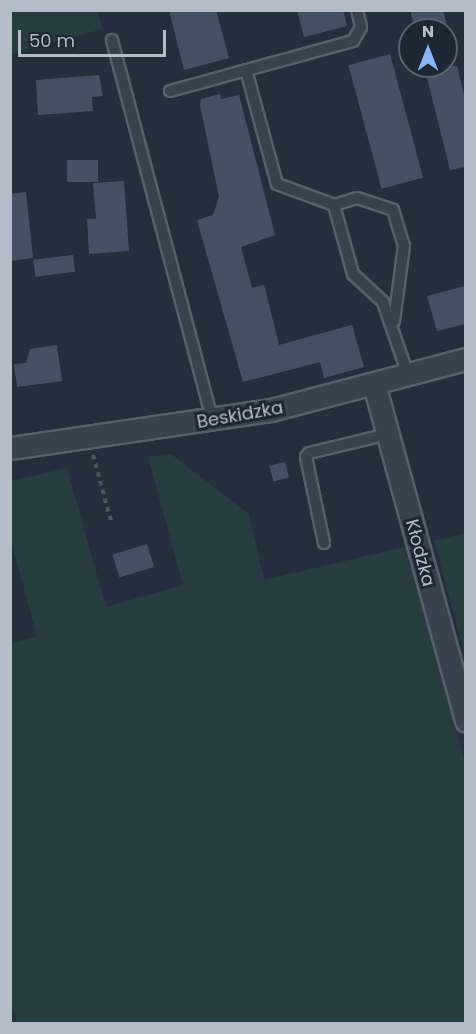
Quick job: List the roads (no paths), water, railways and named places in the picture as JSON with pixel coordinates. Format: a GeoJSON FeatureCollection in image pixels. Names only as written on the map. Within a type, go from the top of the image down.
{"type":"FeatureCollection","features":[{"type":"Feature","properties":{"kind":"street","name":"Beskidzka"},"geometry":{"type":"LineString","coordinates":[[10,448],[213,421],[374,384],[465,359]]}},
{"type":"Feature","properties":{"kind":"street","name":"Kłodzka"},"geometry":{"type":"LineString","coordinates":[[374,384],[465,721]]}},
{"type":"Feature","properties":{"kind":"lane"},"geometry":{"type":"LineString","coordinates":[[170,91],[353,41],[362,27],[357,10]]}},
{"type":"Feature","properties":{"kind":"lane"},"geometry":{"type":"LineString","coordinates":[[111,40],[213,421]]}},
{"type":"Feature","properties":{"kind":"lane"},"geometry":{"type":"LineString","coordinates":[[246,70],[277,184],[334,205],[357,198],[393,210],[404,246],[393,321]]}},
{"type":"Feature","properties":{"kind":"lane"},"geometry":{"type":"LineString","coordinates":[[334,205],[354,274],[383,302],[393,321],[408,375]]}},
{"type":"Feature","properties":{"kind":"lane"},"geometry":{"type":"LineString","coordinates":[[324,543],[306,457],[309,453],[388,434]]}}]}
